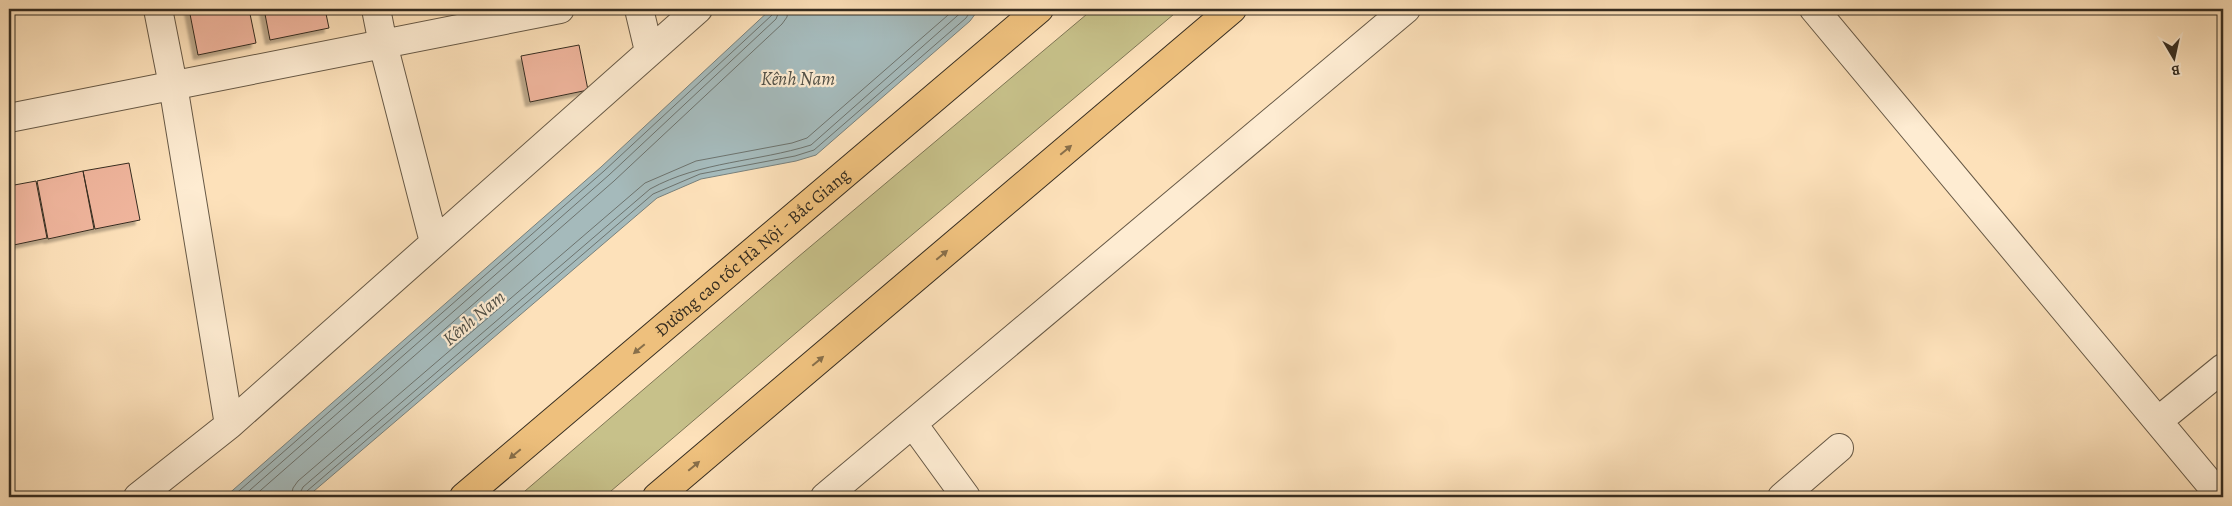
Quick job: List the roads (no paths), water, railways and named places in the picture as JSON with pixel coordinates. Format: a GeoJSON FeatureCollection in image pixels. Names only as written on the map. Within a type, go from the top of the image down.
{"type":"FeatureCollection","features":[{"type":"Feature","properties":{"kind":"highway"},"geometry":{"type":"LineString","coordinates":[[783,227],[1010,9]]}},
{"type":"Feature","properties":{"kind":"highway","name":"Đường cao tốc Hà Nội - Bắc Giang"},"geometry":{"type":"LineString","coordinates":[[464,497],[1039,9]]}},
{"type":"Feature","properties":{"kind":"highway"},"geometry":{"type":"LineString","coordinates":[[657,497],[1232,9]]}},
{"type":"Feature","properties":{"kind":"street"},"geometry":{"type":"LineString","coordinates":[[158,9],[173,85],[229,425]]}},
{"type":"Feature","properties":{"kind":"street"},"geometry":{"type":"LineString","coordinates":[[376,9],[383,44],[434,242]]}},
{"type":"Feature","properties":{"kind":"street"},"geometry":{"type":"LineString","coordinates":[[9,118],[560,9]]}},
{"type":"Feature","properties":{"kind":"street"},"geometry":{"type":"LineString","coordinates":[[640,9],[649,51]]}},
{"type":"Feature","properties":{"kind":"street"},"geometry":{"type":"LineString","coordinates":[[138,497],[229,425],[698,9]]}},
{"type":"Feature","properties":{"kind":"street"},"geometry":{"type":"LineString","coordinates":[[825,497],[1406,9]]}},
{"type":"Feature","properties":{"kind":"street"},"geometry":{"type":"LineString","coordinates":[[1814,9],[2221,497]]}},
{"type":"Feature","properties":{"kind":"street"},"geometry":{"type":"LineString","coordinates":[[2158,421],[2223,368]]}},
{"type":"Feature","properties":{"kind":"street"},"geometry":{"type":"LineString","coordinates":[[913,424],[966,497]]}},
{"type":"Feature","properties":{"kind":"street"},"geometry":{"type":"LineString","coordinates":[[1782,497],[1839,448]]}},
{"type":"Feature","properties":{"kind":"water","name":"Kênh Nam"},"geometry":{"type":"Polygon","coordinates":[[[771,9],[979,9],[970,21],[816,155],[796,161],[701,179],[657,198],[307,497],[225,497],[601,167],[771,9]]]}}]}
